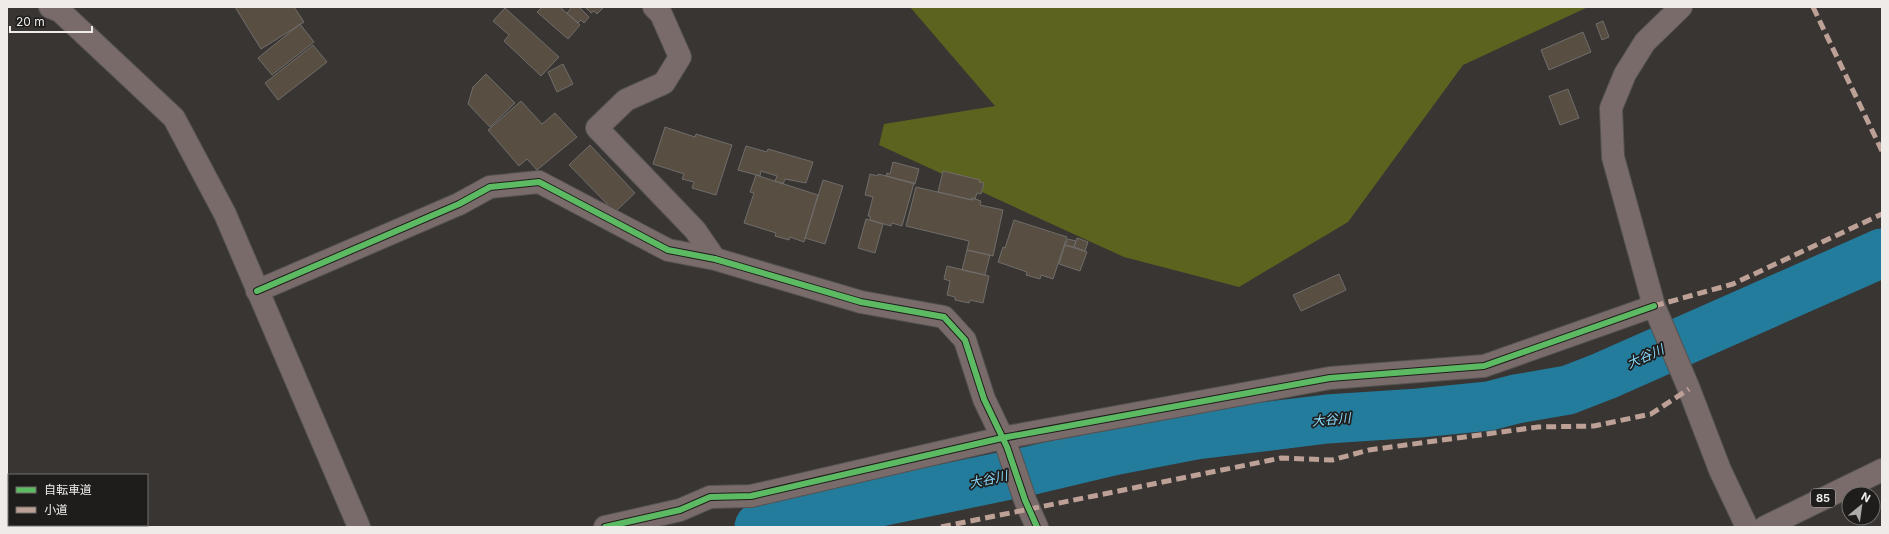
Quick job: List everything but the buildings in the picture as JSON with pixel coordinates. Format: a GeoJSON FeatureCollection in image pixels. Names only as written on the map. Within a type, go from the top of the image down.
{"type":"FeatureCollection","features":[{"type":"Feature","properties":{"kind":"main road","name":"85"},"geometry":{"type":"LineString","coordinates":[[1765,527],[1882,470]]}},
{"type":"Feature","properties":{"kind":"street"},"geometry":{"type":"LineString","coordinates":[[50,7],[60,11],[174,118],[225,214],[256,291],[359,527]]}},
{"type":"Feature","properties":{"kind":"street"},"geometry":{"type":"LineString","coordinates":[[654,7],[661,14],[680,58],[664,83],[626,100],[597,128],[695,230],[715,259]]}},
{"type":"Feature","properties":{"kind":"street"},"geometry":{"type":"LineString","coordinates":[[1681,7],[1645,42],[1625,74],[1611,108],[1613,157],[1658,315],[1720,470],[1747,527]]}},
{"type":"Feature","properties":{"kind":"street"},"geometry":{"type":"LineString","coordinates":[[256,291],[459,204],[490,187],[539,182],[668,250],[715,259],[861,302],[944,317],[965,340],[984,399],[1004,443],[1025,500],[1037,527]]}},
{"type":"Feature","properties":{"kind":"street"},"geometry":{"type":"LineString","coordinates":[[605,527],[680,510],[710,497],[751,496],[1004,443],[1330,378],[1484,366],[1658,315]]}},
{"type":"Feature","properties":{"kind":"green space"},"geometry":{"type":"Polygon","coordinates":[[[910,7],[1588,7],[1463,65],[1348,222],[1239,287],[1124,257],[879,145],[884,124],[995,106],[910,7]]]}},
{"type":"Feature","properties":{"kind":"waterway","name":"大谷川"},"geometry":{"type":"LineString","coordinates":[[759,527],[1029,471],[1113,451],[1196,435],[1327,419],[1419,413],[1489,406],[1516,399],[1568,390],[1604,376],[1882,253]]}},
{"type":"Feature","properties":{"kind":"marked path"},"geometry":{"type":"LineString","coordinates":[[1813,7],[1882,151]]}},
{"type":"Feature","properties":{"kind":"marked path"},"geometry":{"type":"LineString","coordinates":[[1654,306],[1733,284],[1882,214]]}},
{"type":"Feature","properties":{"kind":"marked path"},"geometry":{"type":"LineString","coordinates":[[941,527],[1281,458],[1332,460],[1369,450],[1538,427],[1594,426],[1651,414],[1689,389]]}},
{"type":"Feature","properties":{"kind":"cycle path"},"geometry":{"type":"LineString","coordinates":[[257,291],[459,204],[490,187],[539,182],[668,250],[715,259],[861,302],[944,317],[965,340],[984,399],[1007,447],[1025,500],[1037,527]]}},
{"type":"Feature","properties":{"kind":"cycle path"},"geometry":{"type":"LineString","coordinates":[[605,527],[680,510],[710,497],[751,496],[1002,438],[1330,378],[1484,366],[1654,306]]}}]}
